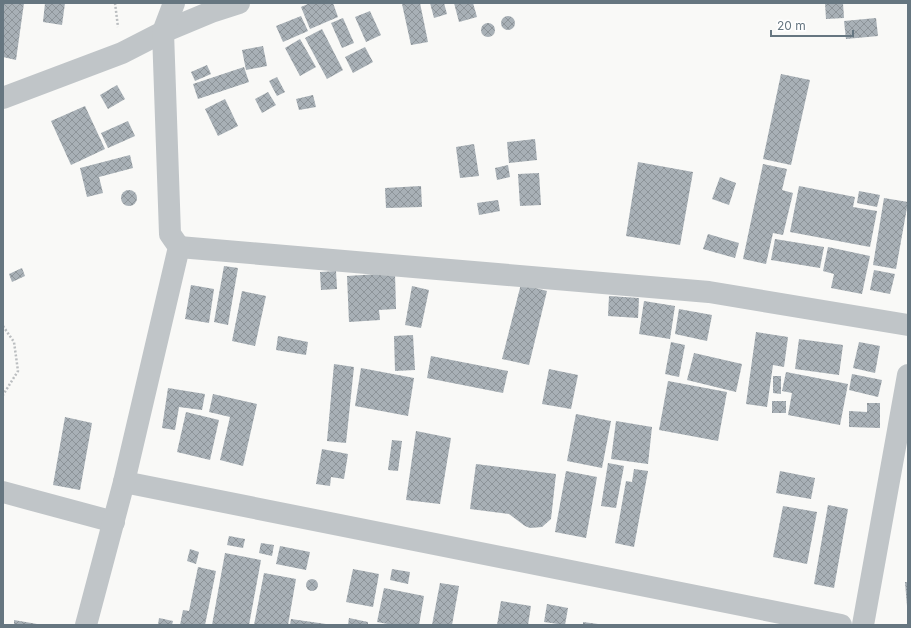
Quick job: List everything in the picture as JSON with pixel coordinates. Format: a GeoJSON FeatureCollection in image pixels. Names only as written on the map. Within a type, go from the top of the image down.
{"type":"FeatureCollection","features":[{"type":"Feature","properties":{"kind":"street"},"geometry":{"type":"LineString","coordinates":[[86,625],[124,482],[178,247],[170,234],[163,32],[174,3]]}},
{"type":"Feature","properties":{"kind":"street"},"geometry":{"type":"LineString","coordinates":[[3,98],[122,53],[208,7],[239,3]]}},
{"type":"Feature","properties":{"kind":"street"},"geometry":{"type":"LineString","coordinates":[[178,247],[709,292],[908,325]]}},
{"type":"Feature","properties":{"kind":"street"},"geometry":{"type":"LineString","coordinates":[[863,625],[908,375]]}},
{"type":"Feature","properties":{"kind":"street"},"geometry":{"type":"LineString","coordinates":[[124,482],[841,625]]}},
{"type":"Feature","properties":{"kind":"street"},"geometry":{"type":"LineString","coordinates":[[3,492],[114,522]]}},
{"type":"Feature","properties":{"kind":"path"},"geometry":{"type":"LineString","coordinates":[[3,326],[14,342],[18,370],[3,395]]}},
{"type":"Feature","properties":{"kind":"building"},"geometry":{"type":"Polygon","coordinates":[[[3,3],[24,3],[16,60],[3,57],[3,3]]]}},
{"type":"Feature","properties":{"kind":"building"},"geometry":{"type":"Polygon","coordinates":[[[45,3],[65,3],[62,25],[43,22],[45,3]]]}},
{"type":"Feature","properties":{"kind":"building"},"geometry":{"type":"Polygon","coordinates":[[[310,3],[333,3],[338,17],[310,29],[301,7],[310,3]]]}},
{"type":"Feature","properties":{"kind":"building"},"geometry":{"type":"Polygon","coordinates":[[[420,3],[428,42],[411,45],[402,4],[420,3]]]}},
{"type":"Feature","properties":{"kind":"building"},"geometry":{"type":"Polygon","coordinates":[[[430,3],[444,3],[447,14],[434,18],[430,3]]]}},
{"type":"Feature","properties":{"kind":"building"},"geometry":{"type":"Polygon","coordinates":[[[454,3],[473,3],[477,17],[459,22],[454,3]]]}},
{"type":"Feature","properties":{"kind":"building"},"geometry":{"type":"Polygon","coordinates":[[[825,3],[843,3],[844,18],[826,19],[825,3]]]}},
{"type":"Feature","properties":{"kind":"building"},"geometry":{"type":"Polygon","coordinates":[[[370,11],[381,35],[366,42],[355,17],[370,11]]]}},
{"type":"Feature","properties":{"kind":"building"},"geometry":{"type":"Polygon","coordinates":[[[301,16],[308,31],[283,42],[276,26],[301,16]]]}},
{"type":"Feature","properties":{"kind":"building"},"geometry":{"type":"Polygon","coordinates":[[[508,16],[513,18],[515,23],[513,28],[508,30],[503,28],[501,23],[503,18],[508,16]]]}},
{"type":"Feature","properties":{"kind":"building"},"geometry":{"type":"Polygon","coordinates":[[[343,18],[354,43],[342,48],[331,23],[343,18]]]}},
{"type":"Feature","properties":{"kind":"building"},"geometry":{"type":"Polygon","coordinates":[[[876,18],[878,36],[846,39],[844,21],[876,18]]]}},
{"type":"Feature","properties":{"kind":"building"},"geometry":{"type":"Polygon","coordinates":[[[488,23],[493,25],[495,30],[493,35],[488,37],[483,35],[481,30],[483,25],[488,23]]]}},
{"type":"Feature","properties":{"kind":"building"},"geometry":{"type":"Polygon","coordinates":[[[322,29],[343,70],[327,79],[305,38],[322,29]]]}},
{"type":"Feature","properties":{"kind":"building"},"geometry":{"type":"Polygon","coordinates":[[[300,39],[316,67],[300,76],[285,48],[300,39]]]}},
{"type":"Feature","properties":{"kind":"building"},"geometry":{"type":"Polygon","coordinates":[[[263,46],[267,66],[246,70],[242,50],[263,46]]]}},
{"type":"Feature","properties":{"kind":"building"},"geometry":{"type":"Polygon","coordinates":[[[365,47],[373,62],[353,73],[345,57],[365,47]]]}},
{"type":"Feature","properties":{"kind":"building"},"geometry":{"type":"Polygon","coordinates":[[[207,65],[211,74],[195,81],[191,72],[207,65]]]}},
{"type":"Feature","properties":{"kind":"building"},"geometry":{"type":"Polygon","coordinates":[[[244,67],[249,82],[198,99],[193,84],[244,67]]]}},
{"type":"Feature","properties":{"kind":"building"},"geometry":{"type":"Polygon","coordinates":[[[781,74],[810,80],[791,165],[763,159],[781,74]]]}},
{"type":"Feature","properties":{"kind":"building"},"geometry":{"type":"Polygon","coordinates":[[[277,77],[285,92],[277,96],[269,81],[277,77]]]}},
{"type":"Feature","properties":{"kind":"building"},"geometry":{"type":"Polygon","coordinates":[[[117,85],[125,99],[108,109],[100,95],[117,85]]]}},
{"type":"Feature","properties":{"kind":"building"},"geometry":{"type":"Polygon","coordinates":[[[268,92],[276,105],[262,113],[255,99],[268,92]]]}},
{"type":"Feature","properties":{"kind":"building"},"geometry":{"type":"Polygon","coordinates":[[[313,95],[316,107],[299,110],[296,99],[313,95]]]}},
{"type":"Feature","properties":{"kind":"building"},"geometry":{"type":"Polygon","coordinates":[[[225,99],[238,126],[218,136],[205,109],[225,99]]]}},
{"type":"Feature","properties":{"kind":"building"},"geometry":{"type":"Polygon","coordinates":[[[85,106],[105,149],[71,165],[51,121],[85,106]]]}},
{"type":"Feature","properties":{"kind":"building"},"geometry":{"type":"Polygon","coordinates":[[[128,121],[135,136],[108,148],[101,133],[128,121]]]}},
{"type":"Feature","properties":{"kind":"building"},"geometry":{"type":"Polygon","coordinates":[[[535,139],[537,160],[509,163],[507,142],[535,139]]]}},
{"type":"Feature","properties":{"kind":"building"},"geometry":{"type":"Polygon","coordinates":[[[474,144],[479,176],[460,178],[456,147],[474,144]]]}},
{"type":"Feature","properties":{"kind":"building"},"geometry":{"type":"Polygon","coordinates":[[[130,155],[133,168],[99,177],[103,193],[87,197],[80,168],[130,155]]]}},
{"type":"Feature","properties":{"kind":"building"},"geometry":{"type":"Polygon","coordinates":[[[638,162],[693,172],[680,245],[626,236],[638,162]]]}},
{"type":"Feature","properties":{"kind":"building"},"geometry":{"type":"Polygon","coordinates":[[[763,164],[787,169],[782,190],[793,193],[783,235],[773,233],[766,264],[743,259],[763,164]]]}},
{"type":"Feature","properties":{"kind":"building"},"geometry":{"type":"Polygon","coordinates":[[[508,165],[510,177],[497,180],[495,168],[508,165]]]}},
{"type":"Feature","properties":{"kind":"building"},"geometry":{"type":"Polygon","coordinates":[[[539,173],[541,205],[520,206],[518,174],[539,173]]]}},
{"type":"Feature","properties":{"kind":"building"},"geometry":{"type":"Polygon","coordinates":[[[720,177],[736,183],[729,205],[712,199],[720,177]]]}},
{"type":"Feature","properties":{"kind":"building"},"geometry":{"type":"Polygon","coordinates":[[[421,186],[422,207],[386,208],[385,188],[421,186]]]}},
{"type":"Feature","properties":{"kind":"building"},"geometry":{"type":"Polygon","coordinates":[[[799,186],[855,197],[853,207],[877,211],[870,247],[790,232],[799,186]]]}},
{"type":"Feature","properties":{"kind":"building"},"geometry":{"type":"Polygon","coordinates":[[[129,190],[136,195],[137,198],[132,205],[129,206],[122,201],[121,198],[126,191],[129,190]]]}},
{"type":"Feature","properties":{"kind":"building"},"geometry":{"type":"Polygon","coordinates":[[[859,191],[880,195],[877,207],[857,203],[859,191]]]}},
{"type":"Feature","properties":{"kind":"building"},"geometry":{"type":"Polygon","coordinates":[[[884,198],[908,202],[896,269],[873,265],[884,198]]]}},
{"type":"Feature","properties":{"kind":"building"},"geometry":{"type":"Polygon","coordinates":[[[498,200],[500,211],[479,215],[477,203],[498,200]]]}},
{"type":"Feature","properties":{"kind":"building"},"geometry":{"type":"Polygon","coordinates":[[[708,234],[739,243],[735,258],[703,249],[708,234]]]}},
{"type":"Feature","properties":{"kind":"building"},"geometry":{"type":"Polygon","coordinates":[[[775,239],[824,247],[820,268],[771,260],[775,239]]]}},
{"type":"Feature","properties":{"kind":"building"},"geometry":{"type":"Polygon","coordinates":[[[828,247],[870,256],[862,294],[831,288],[834,274],[823,271],[828,247]]]}},
{"type":"Feature","properties":{"kind":"building"},"geometry":{"type":"Polygon","coordinates":[[[224,266],[238,268],[228,325],[214,322],[224,266]]]}},
{"type":"Feature","properties":{"kind":"building"},"geometry":{"type":"Polygon","coordinates":[[[22,268],[25,276],[12,282],[9,274],[22,268]]]}},
{"type":"Feature","properties":{"kind":"building"},"geometry":{"type":"Polygon","coordinates":[[[874,270],[895,274],[890,294],[870,290],[874,270]]]}},
{"type":"Feature","properties":{"kind":"building"},"geometry":{"type":"Polygon","coordinates":[[[336,271],[337,289],[321,290],[320,272],[336,271]]]}},
{"type":"Feature","properties":{"kind":"building"},"geometry":{"type":"Polygon","coordinates":[[[395,273],[396,309],[379,310],[380,320],[349,322],[347,276],[395,273]]]}},
{"type":"Feature","properties":{"kind":"building"},"geometry":{"type":"Polygon","coordinates":[[[521,284],[547,291],[529,365],[502,359],[521,284]]]}},
{"type":"Feature","properties":{"kind":"building"},"geometry":{"type":"Polygon","coordinates":[[[191,285],[214,289],[209,323],[185,319],[191,285]]]}},
{"type":"Feature","properties":{"kind":"building"},"geometry":{"type":"Polygon","coordinates":[[[412,286],[429,290],[421,328],[405,325],[412,286]]]}},
{"type":"Feature","properties":{"kind":"building"},"geometry":{"type":"Polygon","coordinates":[[[242,291],[266,296],[255,346],[232,341],[242,291]]]}},
{"type":"Feature","properties":{"kind":"building"},"geometry":{"type":"Polygon","coordinates":[[[609,296],[639,298],[638,318],[608,316],[609,296]]]}},
{"type":"Feature","properties":{"kind":"building"},"geometry":{"type":"Polygon","coordinates":[[[644,301],[675,306],[670,339],[639,334],[644,301]]]}},
{"type":"Feature","properties":{"kind":"building"},"geometry":{"type":"Polygon","coordinates":[[[679,309],[712,315],[707,341],[675,334],[679,309]]]}},
{"type":"Feature","properties":{"kind":"building"},"geometry":{"type":"Polygon","coordinates":[[[756,332],[788,337],[784,367],[773,365],[767,407],[746,404],[756,332]]]}},
{"type":"Feature","properties":{"kind":"building"},"geometry":{"type":"Polygon","coordinates":[[[413,335],[415,370],[395,371],[394,336],[413,335]]]}},
{"type":"Feature","properties":{"kind":"building"},"geometry":{"type":"Polygon","coordinates":[[[278,336],[308,342],[306,355],[276,350],[278,336]]]}},
{"type":"Feature","properties":{"kind":"building"},"geometry":{"type":"Polygon","coordinates":[[[799,339],[843,345],[839,375],[795,369],[799,339]]]}},
{"type":"Feature","properties":{"kind":"building"},"geometry":{"type":"Polygon","coordinates":[[[671,342],[685,345],[679,377],[665,374],[671,342]]]}},
{"type":"Feature","properties":{"kind":"building"},"geometry":{"type":"Polygon","coordinates":[[[859,342],[880,346],[875,373],[853,368],[859,342]]]}},
{"type":"Feature","properties":{"kind":"building"},"geometry":{"type":"Polygon","coordinates":[[[694,353],[742,364],[736,392],[687,380],[694,353]]]}},
{"type":"Feature","properties":{"kind":"building"},"geometry":{"type":"Polygon","coordinates":[[[431,356],[508,371],[503,393],[427,378],[431,356]]]}},
{"type":"Feature","properties":{"kind":"building"},"geometry":{"type":"Polygon","coordinates":[[[334,364],[354,367],[346,443],[327,441],[334,364]]]}},
{"type":"Feature","properties":{"kind":"building"},"geometry":{"type":"Polygon","coordinates":[[[361,368],[414,378],[408,416],[355,406],[361,368]]]}},
{"type":"Feature","properties":{"kind":"building"},"geometry":{"type":"Polygon","coordinates":[[[549,369],[578,375],[571,409],[542,404],[549,369]]]}},
{"type":"Feature","properties":{"kind":"building"},"geometry":{"type":"Polygon","coordinates":[[[786,372],[848,384],[840,425],[788,415],[792,393],[782,391],[786,372]]]}},
{"type":"Feature","properties":{"kind":"building"},"geometry":{"type":"Polygon","coordinates":[[[852,374],[882,380],[878,397],[849,390],[852,374]]]}},
{"type":"Feature","properties":{"kind":"building"},"geometry":{"type":"Polygon","coordinates":[[[773,376],[781,376],[781,394],[773,393],[773,376]]]}},
{"type":"Feature","properties":{"kind":"building"},"geometry":{"type":"Polygon","coordinates":[[[668,381],[727,392],[718,441],[659,430],[668,381]]]}},
{"type":"Feature","properties":{"kind":"building"},"geometry":{"type":"Polygon","coordinates":[[[168,388],[205,394],[202,410],[179,407],[175,430],[162,428],[168,388]]]}},
{"type":"Feature","properties":{"kind":"building"},"geometry":{"type":"Polygon","coordinates":[[[213,394],[257,404],[243,466],[220,460],[230,417],[209,412],[213,394]]]}},
{"type":"Feature","properties":{"kind":"building"},"geometry":{"type":"Polygon","coordinates":[[[772,401],[786,401],[786,413],[772,413],[772,401]]]}},
{"type":"Feature","properties":{"kind":"building"},"geometry":{"type":"Polygon","coordinates":[[[867,403],[880,403],[880,428],[849,427],[849,411],[867,412],[867,403]]]}},
{"type":"Feature","properties":{"kind":"building"},"geometry":{"type":"Polygon","coordinates":[[[186,412],[219,420],[210,460],[177,452],[186,412]]]}},
{"type":"Feature","properties":{"kind":"building"},"geometry":{"type":"Polygon","coordinates":[[[576,414],[611,421],[602,468],[567,461],[576,414]]]}},
{"type":"Feature","properties":{"kind":"building"},"geometry":{"type":"Polygon","coordinates":[[[65,417],[92,423],[80,490],[53,485],[65,417]]]}},
{"type":"Feature","properties":{"kind":"building"},"geometry":{"type":"Polygon","coordinates":[[[616,421],[652,427],[648,464],[611,459],[616,421]]]}},
{"type":"Feature","properties":{"kind":"building"},"geometry":{"type":"Polygon","coordinates":[[[416,431],[451,438],[440,504],[406,500],[416,431]]]}},
{"type":"Feature","properties":{"kind":"building"},"geometry":{"type":"Polygon","coordinates":[[[392,440],[402,441],[398,471],[388,470],[392,440]]]}},
{"type":"Feature","properties":{"kind":"building"},"geometry":{"type":"Polygon","coordinates":[[[322,449],[348,454],[344,479],[331,477],[330,486],[316,484],[322,449]]]}},
{"type":"Feature","properties":{"kind":"building"},"geometry":{"type":"Polygon","coordinates":[[[608,463],[624,466],[616,508],[601,506],[608,463]]]}},
{"type":"Feature","properties":{"kind":"building"},"geometry":{"type":"Polygon","coordinates":[[[476,464],[556,474],[551,519],[542,527],[530,528],[509,514],[470,509],[476,464]]]}},
{"type":"Feature","properties":{"kind":"building"},"geometry":{"type":"Polygon","coordinates":[[[634,469],[648,471],[634,547],[615,543],[626,481],[632,482],[634,469]]]}},
{"type":"Feature","properties":{"kind":"building"},"geometry":{"type":"Polygon","coordinates":[[[566,471],[597,477],[586,538],[555,532],[566,471]]]}},
{"type":"Feature","properties":{"kind":"building"},"geometry":{"type":"Polygon","coordinates":[[[780,471],[815,478],[811,499],[776,493],[780,471]]]}},
{"type":"Feature","properties":{"kind":"building"},"geometry":{"type":"Polygon","coordinates":[[[828,505],[848,509],[834,588],[814,584],[828,505]]]}},
{"type":"Feature","properties":{"kind":"building"},"geometry":{"type":"Polygon","coordinates":[[[783,506],[817,512],[807,564],[773,557],[783,506]]]}},
{"type":"Feature","properties":{"kind":"building"},"geometry":{"type":"Polygon","coordinates":[[[229,536],[245,539],[243,548],[227,545],[229,536]]]}},
{"type":"Feature","properties":{"kind":"building"},"geometry":{"type":"Polygon","coordinates":[[[261,543],[274,545],[272,556],[259,553],[261,543]]]}},
{"type":"Feature","properties":{"kind":"building"},"geometry":{"type":"Polygon","coordinates":[[[280,546],[310,552],[306,570],[276,564],[280,546]]]}},
{"type":"Feature","properties":{"kind":"building"},"geometry":{"type":"Polygon","coordinates":[[[190,549],[199,552],[196,564],[187,561],[190,549]]]}},
{"type":"Feature","properties":{"kind":"building"},"geometry":{"type":"Polygon","coordinates":[[[225,553],[261,560],[249,625],[212,625],[225,553]]]}},
{"type":"Feature","properties":{"kind":"building"},"geometry":{"type":"Polygon","coordinates":[[[198,567],[216,571],[205,625],[180,625],[183,610],[189,611],[198,567]]]}},
{"type":"Feature","properties":{"kind":"building"},"geometry":{"type":"Polygon","coordinates":[[[353,569],[379,574],[373,607],[346,602],[353,569]]]}},
{"type":"Feature","properties":{"kind":"building"},"geometry":{"type":"Polygon","coordinates":[[[392,569],[410,572],[408,584],[390,580],[392,569]]]}},
{"type":"Feature","properties":{"kind":"building"},"geometry":{"type":"Polygon","coordinates":[[[264,573],[296,579],[288,625],[254,625],[264,573]]]}},
{"type":"Feature","properties":{"kind":"building"},"geometry":{"type":"Polygon","coordinates":[[[314,579],[317,580],[317,590],[310,591],[307,590],[306,583],[307,580],[314,579]]]}},
{"type":"Feature","properties":{"kind":"building"},"geometry":{"type":"Polygon","coordinates":[[[905,582],[908,582],[908,606],[907,606],[905,582]]]}},
{"type":"Feature","properties":{"kind":"building"},"geometry":{"type":"Polygon","coordinates":[[[440,583],[459,586],[452,625],[432,625],[440,583]]]}},
{"type":"Feature","properties":{"kind":"building"},"geometry":{"type":"Polygon","coordinates":[[[384,588],[424,596],[419,625],[393,625],[377,622],[384,588]]]}},
{"type":"Feature","properties":{"kind":"building"},"geometry":{"type":"Polygon","coordinates":[[[501,601],[531,606],[528,625],[497,625],[501,601]]]}},
{"type":"Feature","properties":{"kind":"building"},"geometry":{"type":"Polygon","coordinates":[[[547,604],[568,608],[565,625],[544,622],[547,604]]]}},
{"type":"Feature","properties":{"kind":"building"},"geometry":{"type":"Polygon","coordinates":[[[159,618],[173,621],[172,625],[158,625],[159,618]]]}},
{"type":"Feature","properties":{"kind":"building"},"geometry":{"type":"Polygon","coordinates":[[[349,618],[368,622],[368,625],[348,625],[349,618]]]}},
{"type":"Feature","properties":{"kind":"building"},"geometry":{"type":"Polygon","coordinates":[[[291,619],[326,624],[326,625],[290,625],[291,619]]]}},
{"type":"Feature","properties":{"kind":"building"},"geometry":{"type":"Polygon","coordinates":[[[14,620],[37,624],[37,625],[14,625],[14,620]]]}},
{"type":"Feature","properties":{"kind":"building"},"geometry":{"type":"Polygon","coordinates":[[[583,622],[598,624],[598,625],[583,625],[583,622]]]}}]}
